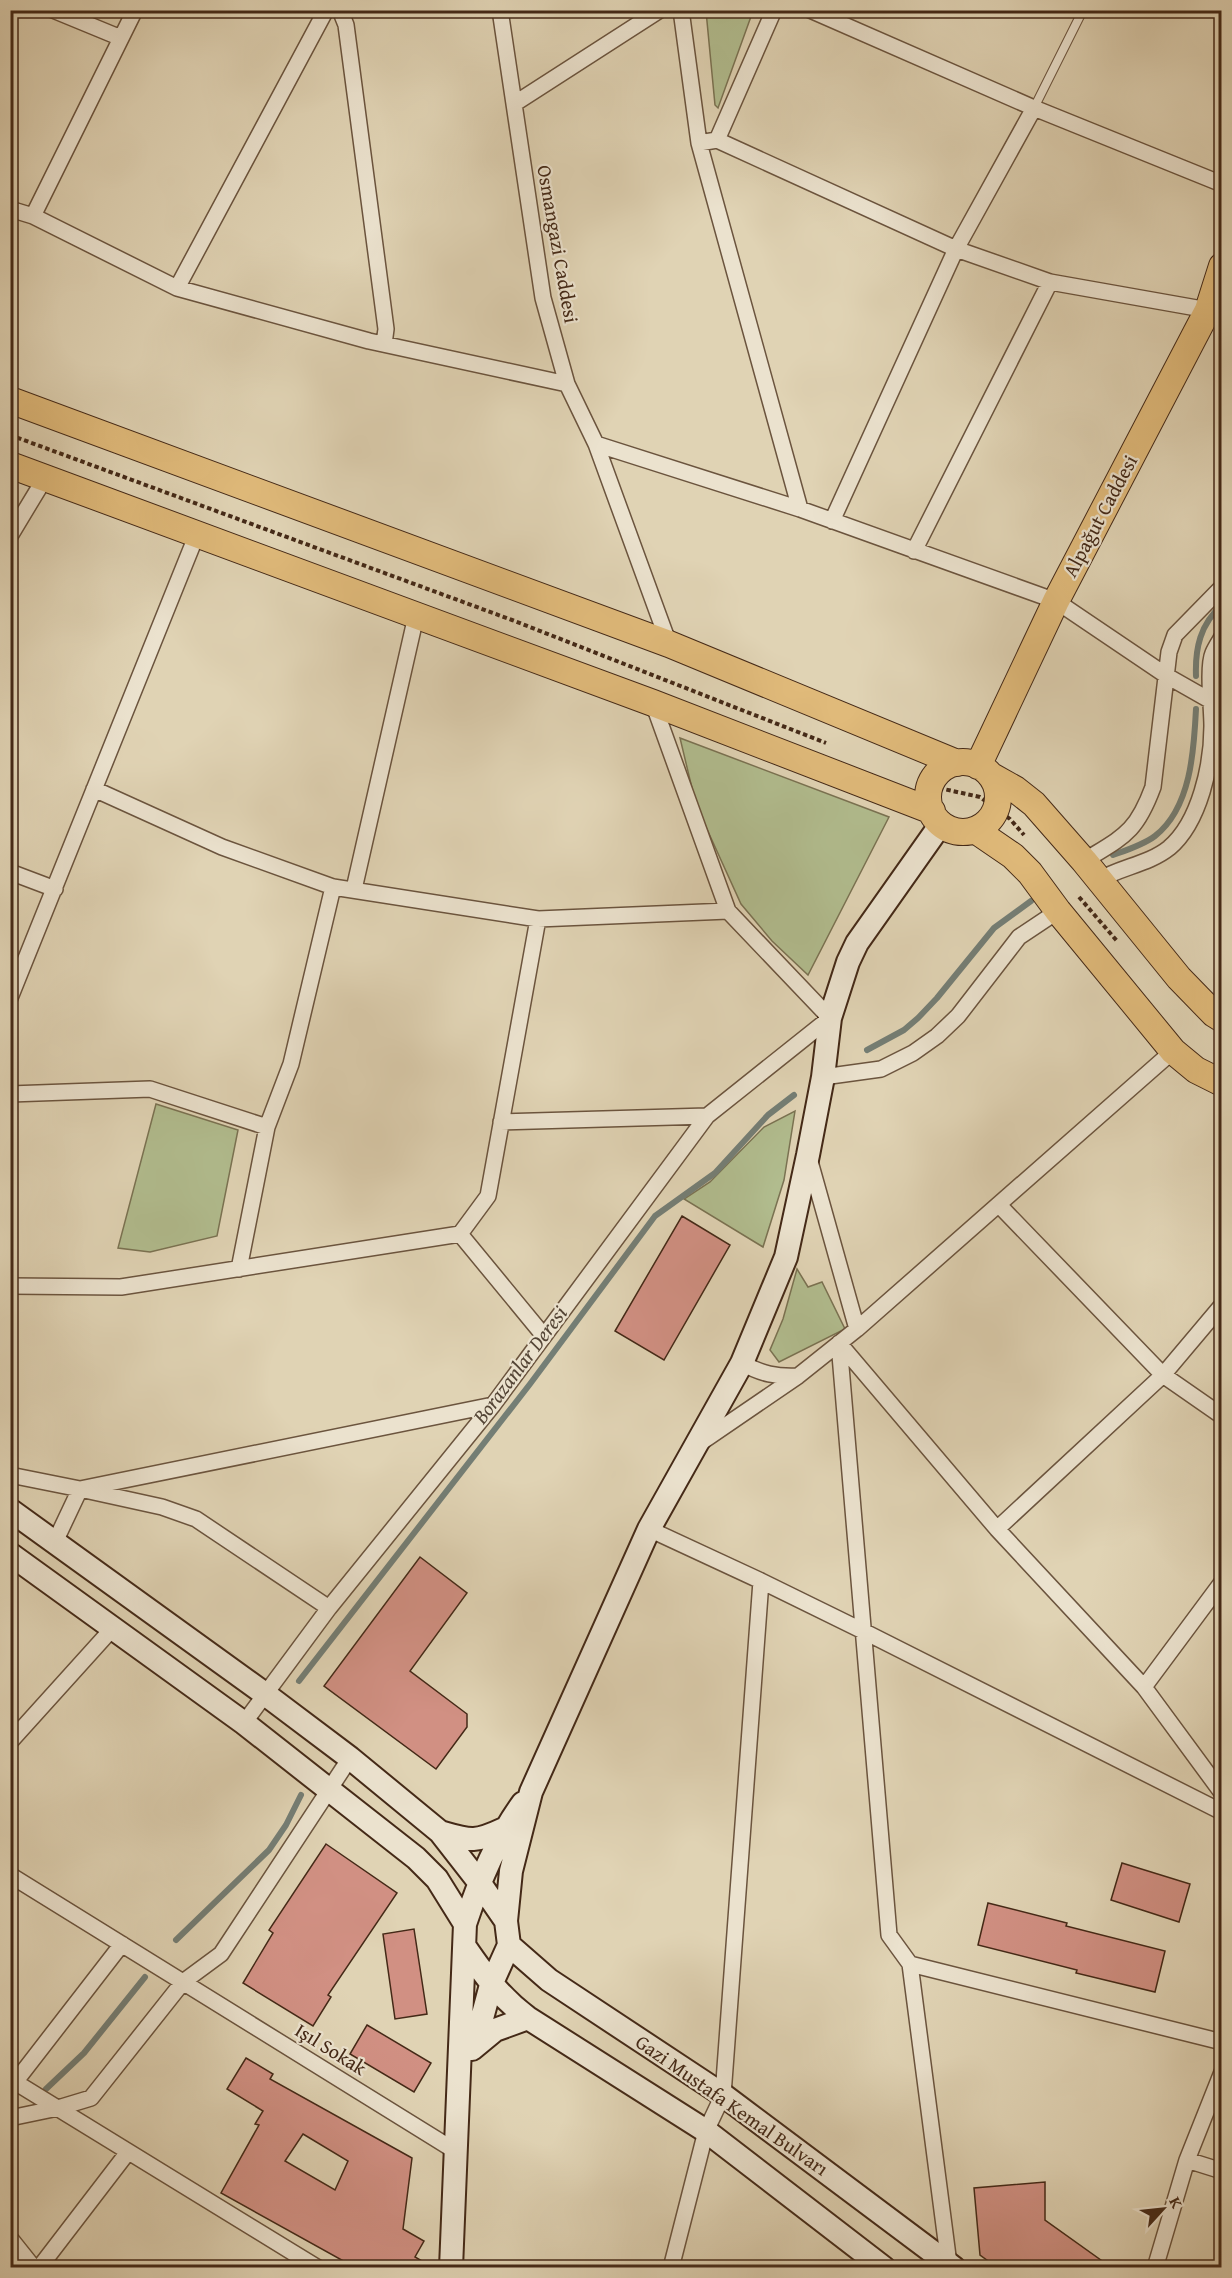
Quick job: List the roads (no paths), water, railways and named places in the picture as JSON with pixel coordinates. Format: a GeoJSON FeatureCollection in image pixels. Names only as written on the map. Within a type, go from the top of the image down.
{"type":"FeatureCollection","features":[{"type":"Feature","properties":{"kind":"main road","name":"Alpağut Caddesi"},"geometry":{"type":"LineString","coordinates":[[975,768],[1056,601],[1215,312],[1221,266]]}},
{"type":"Feature","properties":{"kind":"main road"},"geometry":{"type":"LineString","coordinates":[[10,400],[669,644],[975,768],[1015,789],[1034,804],[1179,978],[1219,1013]]}},
{"type":"Feature","properties":{"kind":"main road"},"geometry":{"type":"LineString","coordinates":[[10,465],[653,703],[937,818],[952,830],[964,832],[985,825],[997,806],[996,784],[975,768],[949,765],[932,781],[929,793],[937,818]]}},
{"type":"Feature","properties":{"kind":"main road"},"geometry":{"type":"LineString","coordinates":[[475,2044],[491,1985],[509,1945],[506,1921],[511,1871],[531,1792],[649,1529],[742,1363],[786,1257],[823,1077],[830,1018],[848,962],[937,818]]}},
{"type":"Feature","properties":{"kind":"main road"},"geometry":{"type":"LineString","coordinates":[[975,830],[1013,856],[1030,873],[1058,911],[1173,1051],[1196,1070],[1221,1083]]}},
{"type":"Feature","properties":{"kind":"main road"},"geometry":{"type":"LineString","coordinates":[[10,1510],[265,1694],[350,1758],[440,1832],[506,1921]]}},
{"type":"Feature","properties":{"kind":"main road"},"geometry":{"type":"LineString","coordinates":[[10,1554],[244,1723],[331,1790],[423,1865],[437,1879],[465,1924]]}},
{"type":"Feature","properties":{"kind":"main road"},"geometry":{"type":"LineString","coordinates":[[452,2268],[465,1924],[479,1882],[504,1829],[531,1792]]}},
{"type":"Feature","properties":{"kind":"main road"},"geometry":{"type":"LineString","coordinates":[[440,1832],[467,1840],[478,1840],[504,1829]]}},
{"type":"Feature","properties":{"kind":"main road","name":"Gazi Mustafa Kemal Bulvarı"},"geometry":{"type":"LineString","coordinates":[[509,1945],[549,1980],[723,2095],[950,2266]]}},
{"type":"Feature","properties":{"kind":"main road","name":"Gazi Mustafa Kemal Bulvarı"},"geometry":{"type":"LineString","coordinates":[[465,1947],[491,1985],[508,2003],[706,2131],[884,2268]]}},
{"type":"Feature","properties":{"kind":"main road"},"geometry":{"type":"LineString","coordinates":[[458,2067],[475,2044],[495,2030],[528,2018]]}},
{"type":"Feature","properties":{"kind":"street"},"geometry":{"type":"LineString","coordinates":[[53,10],[121,38]]}},
{"type":"Feature","properties":{"kind":"street"},"geometry":{"type":"LineString","coordinates":[[33,216],[135,10]]}},
{"type":"Feature","properties":{"kind":"street"},"geometry":{"type":"LineString","coordinates":[[177,288],[326,10]]}},
{"type":"Feature","properties":{"kind":"street"},"geometry":{"type":"LineString","coordinates":[[340,10],[348,37],[386,329],[384,344]]}},
{"type":"Feature","properties":{"kind":"street","name":"Osmangazi Caddesi"},"geometry":{"type":"LineString","coordinates":[[500,10],[543,298],[567,384],[596,444],[669,644]]}},
{"type":"Feature","properties":{"kind":"street"},"geometry":{"type":"LineString","coordinates":[[514,104],[660,10]]}},
{"type":"Feature","properties":{"kind":"street"},"geometry":{"type":"LineString","coordinates":[[681,10],[699,143],[800,509]]}},
{"type":"Feature","properties":{"kind":"street"},"geometry":{"type":"LineString","coordinates":[[717,140],[774,10]]}},
{"type":"Feature","properties":{"kind":"street"},"geometry":{"type":"LineString","coordinates":[[810,10],[1034,108],[1221,184]]}},
{"type":"Feature","properties":{"kind":"street"},"geometry":{"type":"LineString","coordinates":[[832,521],[956,249],[1034,108]]}},
{"type":"Feature","properties":{"kind":"street"},"geometry":{"type":"LineString","coordinates":[[699,143],[717,140],[956,249],[1050,282],[1215,312]]}},
{"type":"Feature","properties":{"kind":"street"},"geometry":{"type":"LineString","coordinates":[[10,209],[33,216],[177,288],[384,344],[567,384]]}},
{"type":"Feature","properties":{"kind":"street"},"geometry":{"type":"LineString","coordinates":[[914,550],[1050,282]]}},
{"type":"Feature","properties":{"kind":"street"},"geometry":{"type":"LineString","coordinates":[[596,444],[800,509],[1056,601],[1167,676],[1216,704]]}},
{"type":"Feature","properties":{"kind":"street"},"geometry":{"type":"LineString","coordinates":[[10,536],[45,477]]}},
{"type":"Feature","properties":{"kind":"street"},"geometry":{"type":"LineString","coordinates":[[10,998],[197,534]]}},
{"type":"Feature","properties":{"kind":"street"},"geometry":{"type":"LineString","coordinates":[[1091,870],[1136,825],[1146,807],[1154,787],[1169,652],[1175,635],[1221,587]]}},
{"type":"Feature","properties":{"kind":"street"},"geometry":{"type":"LineString","coordinates":[[354,889],[416,616]]}},
{"type":"Feature","properties":{"kind":"street"},"geometry":{"type":"LineString","coordinates":[[1091,870],[1113,872],[1156,856],[1168,848],[1188,826],[1201,793],[1210,753],[1216,704],[1212,655],[1221,637]]}},
{"type":"Feature","properties":{"kind":"street"},"geometry":{"type":"LineString","coordinates":[[244,1723],[328,1608],[493,1405],[707,1116],[830,1018],[728,911],[653,703]]}},
{"type":"Feature","properties":{"kind":"street"},"geometry":{"type":"LineString","coordinates":[[94,789],[222,847],[333,888],[354,889],[538,919],[728,911]]}},
{"type":"Feature","properties":{"kind":"street"},"geometry":{"type":"LineString","coordinates":[[10,872],[55,889]]}},
{"type":"Feature","properties":{"kind":"street"},"geometry":{"type":"LineString","coordinates":[[239,1269],[267,1127],[291,1064],[333,888]]}},
{"type":"Feature","properties":{"kind":"street"},"geometry":{"type":"LineString","coordinates":[[823,1077],[881,1069],[913,1053],[937,1036],[958,1016],[1019,937],[1058,911]]}},
{"type":"Feature","properties":{"kind":"street"},"geometry":{"type":"LineString","coordinates":[[10,1286],[121,1287],[460,1234],[488,1196],[538,919]]}},
{"type":"Feature","properties":{"kind":"street"},"geometry":{"type":"LineString","coordinates":[[698,1444],[798,1376],[856,1329],[999,1206],[1173,1051]]}},
{"type":"Feature","properties":{"kind":"street"},"geometry":{"type":"LineString","coordinates":[[10,1094],[150,1089],[267,1127]]}},
{"type":"Feature","properties":{"kind":"street"},"geometry":{"type":"LineString","coordinates":[[501,1122],[707,1116]]}},
{"type":"Feature","properties":{"kind":"street"},"geometry":{"type":"LineString","coordinates":[[808,1155],[856,1329]]}},
{"type":"Feature","properties":{"kind":"street"},"geometry":{"type":"LineString","coordinates":[[999,1206],[1163,1375],[1221,1416]]}},
{"type":"Feature","properties":{"kind":"street"},"geometry":{"type":"LineString","coordinates":[[460,1234],[544,1335]]}},
{"type":"Feature","properties":{"kind":"street"},"geometry":{"type":"LineString","coordinates":[[997,1529],[1163,1375],[1221,1305]]}},
{"type":"Feature","properties":{"kind":"street"},"geometry":{"type":"LineString","coordinates":[[839,1343],[997,1529],[1144,1687],[1221,1793]]}},
{"type":"Feature","properties":{"kind":"street"},"geometry":{"type":"LineString","coordinates":[[839,1343],[889,1935],[910,1964],[950,2266]]}},
{"type":"Feature","properties":{"kind":"street"},"geometry":{"type":"LineString","coordinates":[[742,1363],[758,1372],[777,1377],[798,1376]]}},
{"type":"Feature","properties":{"kind":"street"},"geometry":{"type":"LineString","coordinates":[[80,1489],[493,1405]]}},
{"type":"Feature","properties":{"kind":"street"},"geometry":{"type":"LineString","coordinates":[[10,1475],[162,1507],[196,1519],[328,1608]]}},
{"type":"Feature","properties":{"kind":"street"},"geometry":{"type":"LineString","coordinates":[[55,1542],[80,1489]]}},
{"type":"Feature","properties":{"kind":"street"},"geometry":{"type":"LineString","coordinates":[[649,1529],[862,1631],[1221,1812]]}},
{"type":"Feature","properties":{"kind":"street"},"geometry":{"type":"LineString","coordinates":[[671,2268],[706,2131],[723,2095],[760,1581]]}},
{"type":"Feature","properties":{"kind":"street"},"geometry":{"type":"LineString","coordinates":[[1144,1687],[1221,1582]]}},
{"type":"Feature","properties":{"kind":"street"},"geometry":{"type":"LineString","coordinates":[[10,1742],[112,1629]]}},
{"type":"Feature","properties":{"kind":"street"},"geometry":{"type":"LineString","coordinates":[[10,2118],[91,2098],[183,1982],[221,1954],[350,1758]]}},
{"type":"Feature","properties":{"kind":"street","name":"Işıl Sokak"},"geometry":{"type":"LineString","coordinates":[[10,1875],[457,2152]]}},
{"type":"Feature","properties":{"kind":"street"},"geometry":{"type":"LineString","coordinates":[[122,1944],[13,2080],[318,2268]]}},
{"type":"Feature","properties":{"kind":"street"},"geometry":{"type":"LineString","coordinates":[[910,1964],[1221,2042]]}},
{"type":"Feature","properties":{"kind":"street"},"geometry":{"type":"LineString","coordinates":[[1155,2268],[1187,2160],[1221,2072]]}},
{"type":"Feature","properties":{"kind":"street"},"geometry":{"type":"LineString","coordinates":[[39,2268],[128,2152]]}},
{"type":"Feature","properties":{"kind":"street"},"geometry":{"type":"LineString","coordinates":[[1187,2160],[1221,2171]]}},
{"type":"Feature","properties":{"kind":"street"},"geometry":{"type":"LineString","coordinates":[[10,2238],[34,2268]]}},
{"type":"Feature","properties":{"kind":"lane"},"geometry":{"type":"LineString","coordinates":[[1034,108],[1083,10]]}},
{"type":"Feature","properties":{"kind":"waterway","name":"Borazanlar Deresi"},"geometry":{"type":"LineString","coordinates":[[1196,676],[1200,638],[1209,620],[1222,605]]}},
{"type":"Feature","properties":{"kind":"waterway","name":"Borazanlar Deresi"},"geometry":{"type":"LineString","coordinates":[[1113,855],[1140,845],[1155,836],[1176,810],[1192,760],[1196,709]]}},
{"type":"Feature","properties":{"kind":"waterway","name":"Borazanlar Deresi"},"geometry":{"type":"LineString","coordinates":[[867,1050],[904,1030],[918,1018],[994,928],[1031,901]]}},
{"type":"Feature","properties":{"kind":"waterway","name":"Borazanlar Deresi"},"geometry":{"type":"LineString","coordinates":[[299,1681],[530,1384],[655,1216],[715,1173],[768,1115],[794,1095]]}},
{"type":"Feature","properties":{"kind":"waterway","name":"Borazanlar Deresi"},"geometry":{"type":"LineString","coordinates":[[176,1940],[269,1850],[286,1825],[301,1795]]}},
{"type":"Feature","properties":{"kind":"waterway","name":"Borazanlar Deresi"},"geometry":{"type":"LineString","coordinates":[[46,2089],[84,2053],[145,1977]]}}]}
